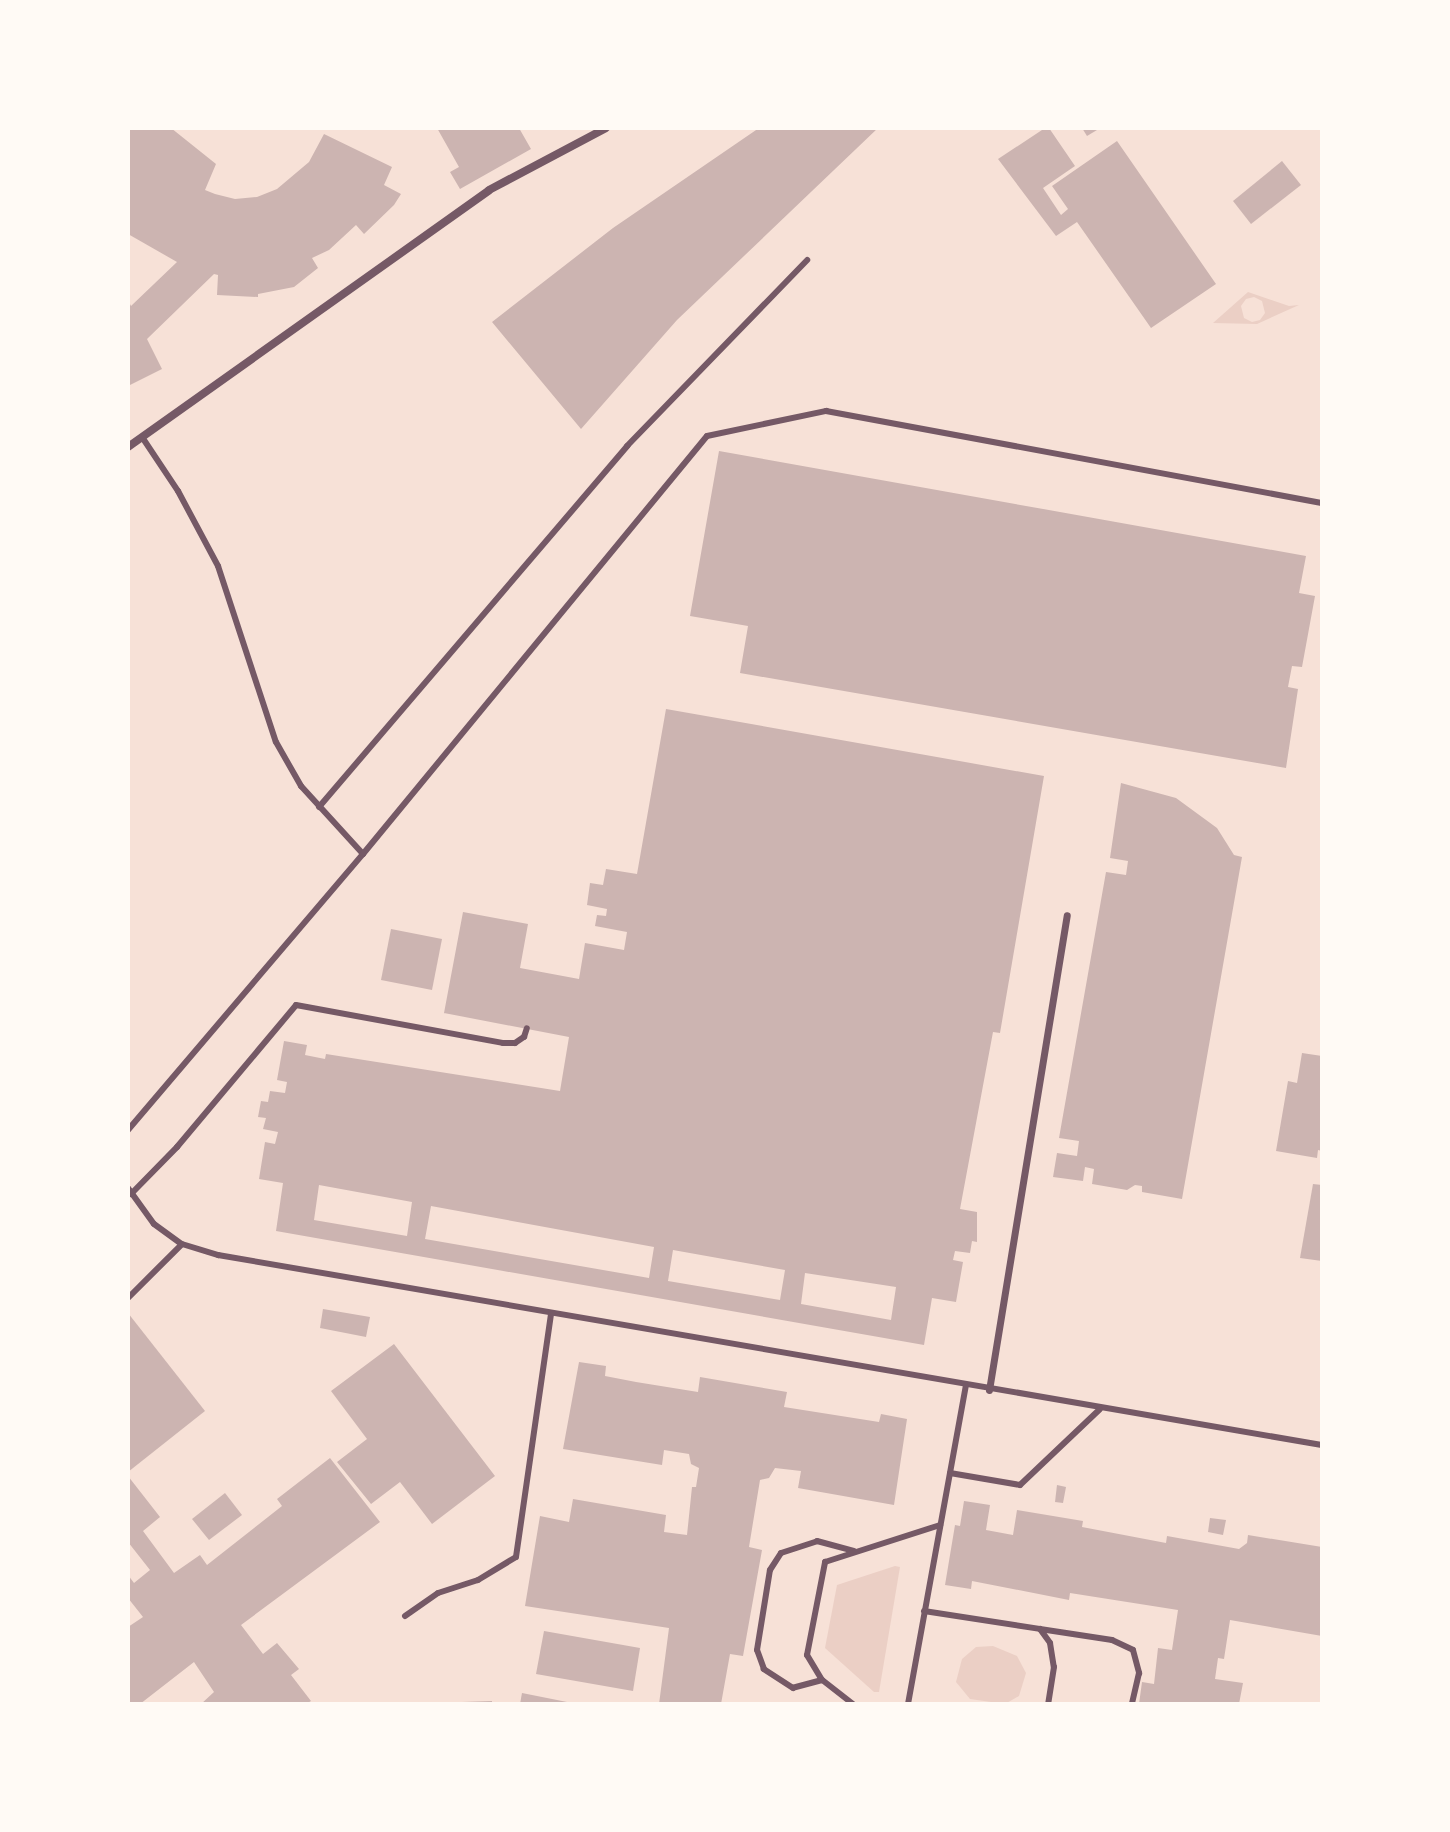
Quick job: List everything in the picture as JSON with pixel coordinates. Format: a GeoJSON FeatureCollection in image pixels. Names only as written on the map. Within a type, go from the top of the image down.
{"type":"FeatureCollection","features":[{"type":"Feature","properties":{"kind":"street"},"geometry":{"type":"LineString","coordinates":[[128,447],[489,190],[606,128]]}},
{"type":"Feature","properties":{"kind":"street"},"geometry":{"type":"LineString","coordinates":[[989,1390],[1067,915]]}},
{"type":"Feature","properties":{"kind":"lane"},"geometry":{"type":"LineString","coordinates":[[319,807],[627,446],[807,260]]}},
{"type":"Feature","properties":{"kind":"lane"},"geometry":{"type":"LineString","coordinates":[[128,1130],[363,854],[707,436],[826,411],[1322,503]]}},
{"type":"Feature","properties":{"kind":"lane"},"geometry":{"type":"LineString","coordinates":[[142,437],[178,491],[218,566],[276,742],[301,786],[363,854]]}},
{"type":"Feature","properties":{"kind":"lane"},"geometry":{"type":"LineString","coordinates":[[527,1028],[524,1037],[515,1043],[503,1043],[296,1005],[177,1147],[130,1191],[154,1224],[182,1244],[218,1255],[1322,1445]]}},
{"type":"Feature","properties":{"kind":"lane"},"geometry":{"type":"LineString","coordinates":[[128,1298],[182,1244]]}},
{"type":"Feature","properties":{"kind":"lane"},"geometry":{"type":"LineString","coordinates":[[405,1616],[438,1593],[478,1580],[516,1557],[551,1313]]}},
{"type":"Feature","properties":{"kind":"lane"},"geometry":{"type":"LineString","coordinates":[[908,1704],[966,1386]]}},
{"type":"Feature","properties":{"kind":"lane"},"geometry":{"type":"LineString","coordinates":[[950,1473],[1020,1485],[1100,1409]]}},
{"type":"Feature","properties":{"kind":"lane"},"geometry":{"type":"LineString","coordinates":[[853,1704],[822,1680],[807,1655],[825,1562],[940,1525]]}},
{"type":"Feature","properties":{"kind":"lane"},"geometry":{"type":"LineString","coordinates":[[822,1680],[793,1688],[764,1669],[757,1650],[770,1570],[781,1553],[817,1541],[854,1551]]}},
{"type":"Feature","properties":{"kind":"lane"},"geometry":{"type":"LineString","coordinates":[[924,1611],[1112,1640],[1133,1650],[1139,1673],[1132,1704]]}},
{"type":"Feature","properties":{"kind":"lane"},"geometry":{"type":"LineString","coordinates":[[1040,1629],[1050,1643],[1054,1667],[1048,1704]]}},
{"type":"Feature","properties":{"kind":"shaded area"},"geometry":{"type":"Polygon","coordinates":[[[1248,292],[1289,306],[1299,305],[1257,324],[1213,323],[1248,292]],[[1254,297],[1246,299],[1241,306],[1244,318],[1252,322],[1260,320],[1265,313],[1262,301],[1254,297]]]}},
{"type":"Feature","properties":{"kind":"shaded area"},"geometry":{"type":"Polygon","coordinates":[[[900,1567],[879,1692],[874,1692],[825,1648],[837,1585],[900,1567]]]}},
{"type":"Feature","properties":{"kind":"shaded area"},"geometry":{"type":"Polygon","coordinates":[[[993,1646],[1017,1656],[1026,1673],[1019,1696],[1005,1704],[970,1699],[956,1682],[962,1659],[976,1647],[993,1646]]]}},
{"type":"Feature","properties":{"kind":"building"},"geometry":{"type":"Polygon","coordinates":[[[128,128],[171,128],[216,164],[205,190],[235,199],[257,197],[277,189],[309,162],[324,134],[392,167],[384,185],[401,194],[364,234],[356,225],[329,250],[312,258],[318,268],[294,287],[258,294],[258,297],[217,295],[218,275],[214,274],[147,339],[162,369],[128,386],[128,300],[131,306],[177,262],[128,234],[128,128]]]}},
{"type":"Feature","properties":{"kind":"building"},"geometry":{"type":"Polygon","coordinates":[[[437,128],[519,128],[531,149],[460,189],[450,172],[459,167],[437,128]]]}},
{"type":"Feature","properties":{"kind":"building"},"geometry":{"type":"Polygon","coordinates":[[[759,128],[878,128],[677,320],[581,429],[492,322],[613,228],[759,128]]]}},
{"type":"Feature","properties":{"kind":"building"},"geometry":{"type":"Polygon","coordinates":[[[1049,128],[1075,166],[1043,188],[1061,215],[1068,209],[1052,186],[1117,141],[1216,284],[1151,328],[1077,222],[1056,236],[998,159],[1049,128]]]}},
{"type":"Feature","properties":{"kind":"building"},"geometry":{"type":"Polygon","coordinates":[[[1082,128],[1096,128],[1097,130],[1087,136],[1082,128]]]}},
{"type":"Feature","properties":{"kind":"building"},"geometry":{"type":"Polygon","coordinates":[[[1282,161],[1301,185],[1251,224],[1233,201],[1282,161]]]}},
{"type":"Feature","properties":{"kind":"building"},"geometry":{"type":"Polygon","coordinates":[[[719,451],[1306,556],[1299,593],[1315,596],[1302,667],[1292,666],[1288,687],[1298,689],[1286,768],[740,673],[748,626],[690,616],[719,451]]]}},
{"type":"Feature","properties":{"kind":"building"},"geometry":{"type":"Polygon","coordinates":[[[666,709],[1044,776],[1000,1033],[993,1032],[960,1209],[977,1212],[977,1242],[972,1241],[970,1253],[955,1251],[953,1260],[963,1262],[956,1302],[932,1298],[924,1345],[276,1231],[283,1183],[259,1179],[265,1142],[275,1144],[278,1132],[263,1129],[266,1118],[258,1117],[261,1101],[268,1102],[270,1091],[285,1093],[287,1082],[277,1080],[284,1041],[307,1045],[305,1055],[325,1059],[326,1054],[560,1091],[569,1037],[444,1013],[463,912],[528,924],[520,968],[579,979],[585,943],[624,950],[627,932],[595,926],[597,915],[606,916],[607,909],[587,905],[590,883],[603,885],[606,869],[637,874],[666,709]],[[319,1185],[314,1220],[407,1236],[412,1202],[319,1185]],[[431,1206],[425,1239],[649,1278],[654,1247],[431,1206]],[[673,1250],[668,1281],[780,1300],[785,1270],[673,1250]],[[805,1273],[801,1304],[891,1320],[896,1287],[805,1273]]]}},
{"type":"Feature","properties":{"kind":"building"},"geometry":{"type":"Polygon","coordinates":[[[1121,783],[1176,798],[1217,828],[1234,855],[1242,857],[1182,1199],[1142,1192],[1142,1186],[1135,1185],[1127,1190],[1092,1184],[1094,1169],[1085,1167],[1083,1181],[1053,1177],[1057,1153],[1077,1156],[1079,1141],[1059,1138],[1106,872],[1126,875],[1128,861],[1110,858],[1121,783]]]}},
{"type":"Feature","properties":{"kind":"building"},"geometry":{"type":"Polygon","coordinates":[[[391,929],[442,939],[432,990],[381,980],[391,929]]]}},
{"type":"Feature","properties":{"kind":"building"},"geometry":{"type":"Polygon","coordinates":[[[1302,1053],[1322,1056],[1322,1151],[1318,1150],[1317,1158],[1276,1151],[1288,1081],[1297,1083],[1302,1053]]]}},
{"type":"Feature","properties":{"kind":"building"},"geometry":{"type":"Polygon","coordinates":[[[1313,1184],[1322,1185],[1322,1261],[1300,1258],[1313,1184]]]}},
{"type":"Feature","properties":{"kind":"building"},"geometry":{"type":"Polygon","coordinates":[[[323,1309],[370,1317],[366,1337],[320,1328],[323,1309]]]}},
{"type":"Feature","properties":{"kind":"building"},"geometry":{"type":"Polygon","coordinates":[[[128,1313],[205,1411],[128,1472],[128,1313]]]}},
{"type":"Feature","properties":{"kind":"building"},"geometry":{"type":"Polygon","coordinates":[[[394,1344],[495,1476],[432,1524],[400,1482],[371,1504],[337,1462],[367,1439],[331,1391],[394,1344]]]}},
{"type":"Feature","properties":{"kind":"building"},"geometry":{"type":"Polygon","coordinates":[[[579,1362],[606,1366],[605,1376],[636,1382],[698,1392],[700,1377],[787,1392],[784,1407],[879,1422],[881,1414],[907,1419],[894,1505],[798,1488],[801,1471],[775,1468],[769,1478],[760,1480],[749,1547],[762,1550],[743,1656],[730,1654],[721,1704],[659,1704],[669,1628],[525,1606],[540,1516],[569,1522],[573,1499],[666,1515],[664,1532],[687,1535],[692,1487],[696,1487],[699,1468],[691,1464],[689,1454],[664,1450],[662,1465],[563,1449],[579,1362]]]}},
{"type":"Feature","properties":{"kind":"building"},"geometry":{"type":"Polygon","coordinates":[[[330,1458],[380,1522],[241,1625],[263,1654],[277,1643],[299,1669],[291,1675],[311,1701],[306,1704],[201,1704],[214,1692],[194,1662],[140,1704],[128,1704],[128,1627],[143,1617],[128,1598],[128,1575],[134,1583],[150,1570],[128,1542],[128,1476],[160,1517],[143,1531],[174,1573],[200,1555],[207,1565],[282,1506],[277,1499],[330,1458]]]}},
{"type":"Feature","properties":{"kind":"building"},"geometry":{"type":"Polygon","coordinates":[[[1057,1485],[1066,1487],[1063,1503],[1055,1502],[1057,1485]]]}},
{"type":"Feature","properties":{"kind":"building"},"geometry":{"type":"Polygon","coordinates":[[[225,1493],[242,1515],[209,1540],[192,1519],[225,1493]]]}},
{"type":"Feature","properties":{"kind":"building"},"geometry":{"type":"Polygon","coordinates":[[[964,1501],[990,1505],[986,1530],[1013,1535],[1017,1510],[1083,1521],[1082,1527],[1166,1543],[1167,1536],[1239,1549],[1247,1543],[1248,1535],[1322,1547],[1322,1636],[1230,1620],[1224,1659],[1218,1658],[1215,1679],[1243,1683],[1239,1704],[1139,1704],[1142,1682],[1154,1684],[1158,1648],[1172,1650],[1178,1610],[1070,1593],[1069,1600],[972,1581],[971,1589],[945,1585],[955,1525],[960,1526],[964,1501]]]}},
{"type":"Feature","properties":{"kind":"building"},"geometry":{"type":"Polygon","coordinates":[[[1210,1518],[1226,1520],[1223,1535],[1208,1532],[1210,1518]]]}},
{"type":"Feature","properties":{"kind":"building"},"geometry":{"type":"Polygon","coordinates":[[[544,1631],[640,1648],[633,1691],[536,1674],[544,1631]]]}},
{"type":"Feature","properties":{"kind":"building"},"geometry":{"type":"Polygon","coordinates":[[[522,1693],[572,1703],[572,1704],[520,1704],[522,1693]]]}},
{"type":"Feature","properties":{"kind":"building"},"geometry":{"type":"Polygon","coordinates":[[[492,1701],[492,1704],[462,1704],[462,1702],[492,1701]]]}}]}
